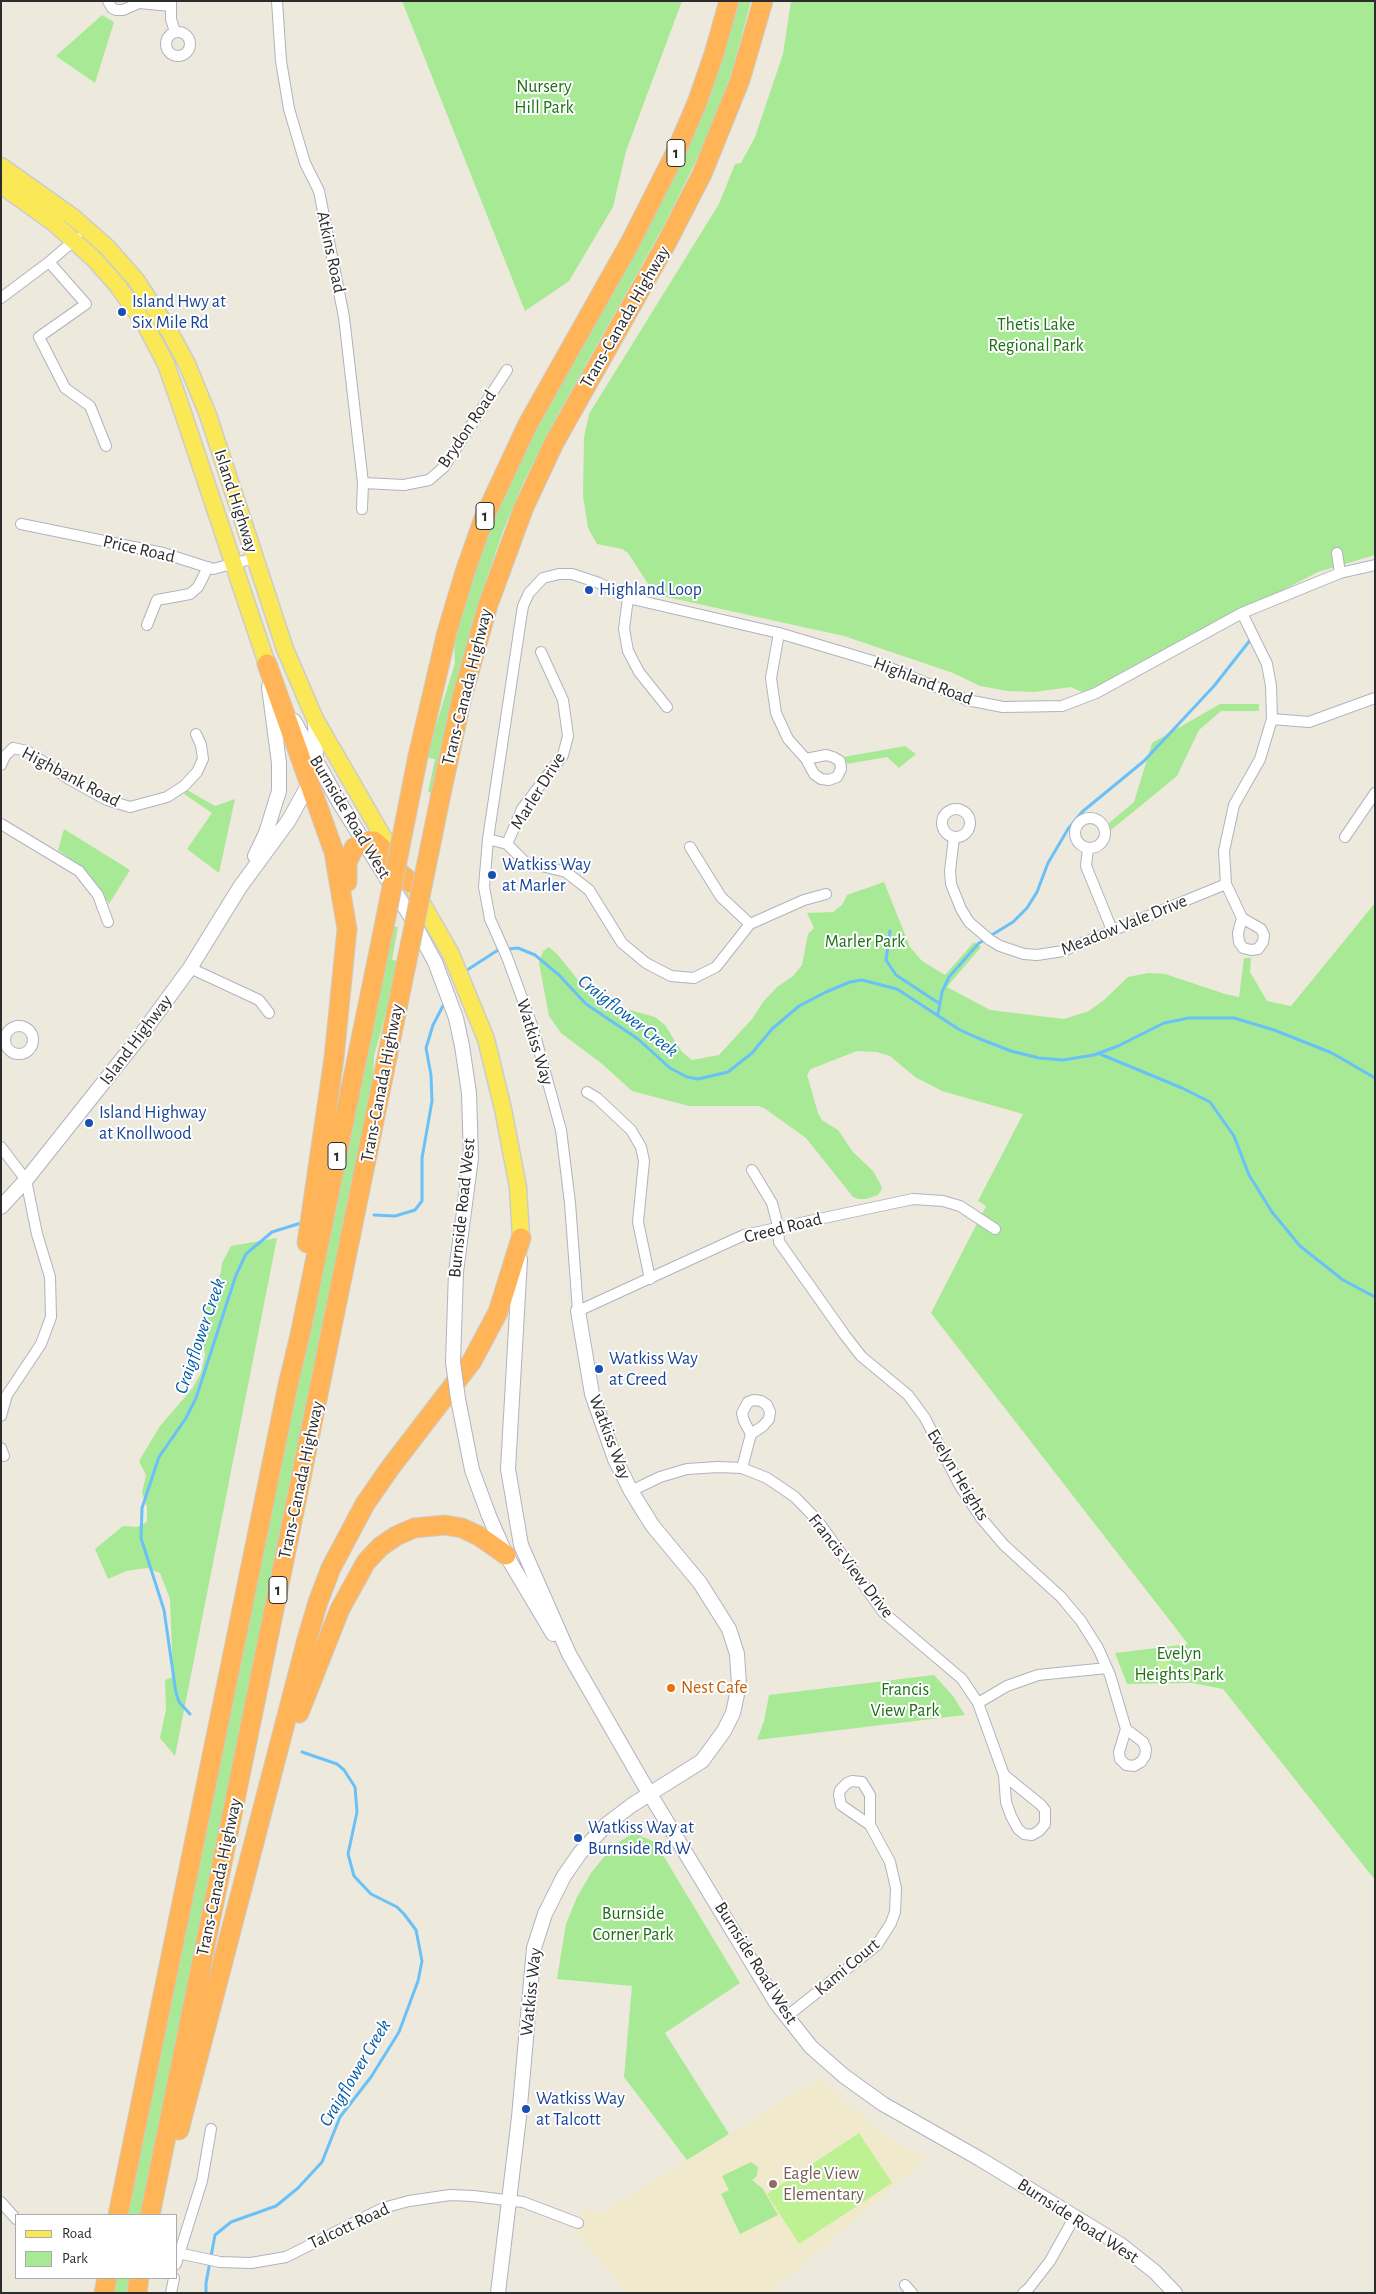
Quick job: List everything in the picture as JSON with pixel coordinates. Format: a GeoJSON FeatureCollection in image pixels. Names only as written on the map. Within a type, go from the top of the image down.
{"type":"FeatureCollection","features":[{"type":"Feature","properties":{"kind":"highway","name":"Trans-Canada Highway"},"geometry":{"type":"LineString","coordinates":[[118,2214],[418,756],[448,632],[465,572],[484,518],[528,424],[634,235],[675,154],[697,103],[714,54],[729,1]]}},
{"type":"Feature","properties":{"kind":"highway","name":"Trans-Canada Highway"},"geometry":{"type":"LineString","coordinates":[[150,2214],[462,697],[488,605],[504,557],[524,507],[554,443],[663,250],[702,174],[740,80],[763,1]]}},
{"type":"Feature","properties":{"kind":"highway"},"geometry":{"type":"LineString","coordinates":[[267,664],[334,852],[347,929]]}},
{"type":"Feature","properties":{"kind":"highway"},"geometry":{"type":"LineString","coordinates":[[288,1385],[334,1058],[347,929],[347,862],[354,848],[363,842],[374,841],[383,849],[399,872],[411,883]]}},
{"type":"Feature","properties":{"kind":"highway"},"geometry":{"type":"LineString","coordinates":[[157,2214],[306,1643],[331,1568],[347,1534],[370,1496],[472,1361],[498,1312],[520,1238]]}},
{"type":"Feature","properties":{"kind":"highway"},"geometry":{"type":"LineString","coordinates":[[260,1822],[310,1684],[340,1609],[366,1562],[380,1547],[396,1536],[414,1528],[430,1525],[462,1528],[479,1536],[506,1555]]}},
{"type":"Feature","properties":{"kind":"highway"},"geometry":{"type":"LineString","coordinates":[[104,2293],[107,2279]]}},
{"type":"Feature","properties":{"kind":"highway"},"geometry":{"type":"LineString","coordinates":[[136,2293],[140,2279]]}},
{"type":"Feature","properties":{"kind":"main road","name":"Island Highway"},"geometry":{"type":"LineString","coordinates":[[1,166],[87,229],[136,280],[168,329],[187,364],[208,415],[285,649],[314,718]]}},
{"type":"Feature","properties":{"kind":"main road","name":"Island Highway"},"geometry":{"type":"LineString","coordinates":[[1,185],[54,223],[74,241],[117,285],[146,324],[166,364],[204,470],[232,564],[267,664]]}},
{"type":"Feature","properties":{"kind":"main road","name":"Burnside Road West"},"geometry":{"type":"LineString","coordinates":[[314,718],[411,883],[453,960],[486,1039],[503,1109],[518,1187],[520,1238]]}},
{"type":"Feature","properties":{"kind":"street"},"geometry":{"type":"LineString","coordinates":[[108,1],[112,8],[116,10],[123,10],[138,2],[171,4],[171,20],[175,32]]}},
{"type":"Feature","properties":{"kind":"street","name":"Atkins Road"},"geometry":{"type":"LineString","coordinates":[[277,1],[281,61],[289,109],[305,162],[319,191],[344,317],[362,483],[362,509]]}},
{"type":"Feature","properties":{"kind":"street"},"geometry":{"type":"LineString","coordinates":[[1,298],[49,262],[87,229]]}},
{"type":"Feature","properties":{"kind":"street"},"geometry":{"type":"LineString","coordinates":[[49,262],[86,304],[39,337],[66,388],[90,406],[106,446]]}},
{"type":"Feature","properties":{"kind":"street","name":"Brydon Road"},"geometry":{"type":"LineString","coordinates":[[362,483],[404,485],[429,480],[444,467],[507,370]]}},
{"type":"Feature","properties":{"kind":"street","name":"Price Road"},"geometry":{"type":"LineString","coordinates":[[21,524],[163,553],[213,569],[255,558]]}},
{"type":"Feature","properties":{"kind":"street"},"geometry":{"type":"LineString","coordinates":[[1337,553],[1340,574]]}},
{"type":"Feature","properties":{"kind":"street","name":"Highland Road"},"geometry":{"type":"LineString","coordinates":[[628,598],[779,633],[876,662],[967,700],[1003,707],[1062,706],[1096,693],[1242,613],[1340,574],[1375,565]]}},
{"type":"Feature","properties":{"kind":"street"},"geometry":{"type":"LineString","coordinates":[[147,625],[157,600],[190,594],[198,587],[208,567]]}},
{"type":"Feature","properties":{"kind":"street","name":"Watkiss Way"},"geometry":{"type":"LineString","coordinates":[[498,2293],[519,2117],[534,1948],[545,1914],[564,1876],[580,1853],[607,1824],[651,1793],[702,1761],[714,1746],[733,1713],[739,1685],[739,1668],[734,1641],[717,1608],[652,1525],[631,1491],[615,1459],[592,1394],[578,1311],[570,1203],[561,1130],[533,1028],[507,957],[490,919],[484,887],[488,839],[523,606],[529,593],[543,578],[559,574],[583,577],[628,598]]}},
{"type":"Feature","properties":{"kind":"street"},"geometry":{"type":"LineString","coordinates":[[628,598],[624,629],[628,651],[639,672],[667,707]]}},
{"type":"Feature","properties":{"kind":"street"},"geometry":{"type":"LineString","coordinates":[[1242,613],[1266,664],[1271,686],[1272,719],[1260,759],[1234,805],[1224,851],[1226,884],[1242,918]]}},
{"type":"Feature","properties":{"kind":"street"},"geometry":{"type":"LineString","coordinates":[[779,633],[771,678],[776,713],[788,739],[806,759]]}},
{"type":"Feature","properties":{"kind":"street","name":"Marler Drive"},"geometry":{"type":"LineString","coordinates":[[507,844],[522,809],[564,755],[568,736],[563,700],[541,652]]}},
{"type":"Feature","properties":{"kind":"street","name":"Island Highway"},"geometry":{"type":"LineString","coordinates":[[240,887],[266,833],[279,791],[279,763],[267,664]]}},
{"type":"Feature","properties":{"kind":"street","name":"Burnside Road West"},"geometry":{"type":"LineString","coordinates":[[267,664],[316,762],[363,842],[409,914],[435,962],[456,1018],[469,1093],[471,1158],[456,1272],[453,1362],[458,1399],[472,1470],[489,1516],[506,1555],[549,1630],[569,1654]]}},
{"type":"Feature","properties":{"kind":"street"},"geometry":{"type":"LineString","coordinates":[[1272,719],[1308,722],[1375,698]]}},
{"type":"Feature","properties":{"kind":"street","name":"Island Highway"},"geometry":{"type":"LineString","coordinates":[[1,1207],[26,1180],[138,1039],[190,968],[240,887],[289,820],[310,782],[316,762],[314,718]]}},
{"type":"Feature","properties":{"kind":"street","name":"Highbank Road"},"geometry":{"type":"LineString","coordinates":[[1,765],[5,756],[13,748],[27,751],[107,800],[130,807],[167,798],[191,779],[197,772],[203,759],[201,745],[196,734]]}},
{"type":"Feature","properties":{"kind":"street"},"geometry":{"type":"LineString","coordinates":[[1345,836],[1375,793]]}},
{"type":"Feature","properties":{"kind":"street"},"geometry":{"type":"LineString","coordinates":[[1,824],[79,871],[98,895],[108,922]]}},
{"type":"Feature","properties":{"kind":"street","name":"Meadow Vale Drive"},"geometry":{"type":"LineString","coordinates":[[954,838],[950,871],[956,898],[969,922],[990,940],[1018,952],[1044,954],[1063,951],[1226,884]]}},
{"type":"Feature","properties":{"kind":"street","name":"Marler Drive"},"geometry":{"type":"LineString","coordinates":[[488,839],[507,844],[525,862],[566,872],[589,890],[622,943],[646,963],[671,976],[694,978],[716,967],[750,924],[804,900],[826,894]]}},
{"type":"Feature","properties":{"kind":"street"},"geometry":{"type":"LineString","coordinates":[[690,847],[721,897],[750,924]]}},
{"type":"Feature","properties":{"kind":"street"},"geometry":{"type":"LineString","coordinates":[[1088,848],[1086,866],[1112,930]]}},
{"type":"Feature","properties":{"kind":"street"},"geometry":{"type":"LineString","coordinates":[[190,968],[259,1000],[269,1013]]}},
{"type":"Feature","properties":{"kind":"street"},"geometry":{"type":"LineString","coordinates":[[588,1092],[631,1130],[641,1147],[644,1162],[638,1222],[650,1279]]}},
{"type":"Feature","properties":{"kind":"street"},"geometry":{"type":"LineString","coordinates":[[1,1147],[26,1180],[37,1234],[50,1277],[51,1316],[41,1344],[7,1395],[1,1416]]}},
{"type":"Feature","properties":{"kind":"street","name":"Evelyn Heights"},"geometry":{"type":"LineString","coordinates":[[752,1170],[772,1203],[778,1226],[779,1242],[844,1334],[861,1356],[908,1395],[924,1418],[960,1486],[981,1518],[1004,1545],[1066,1603],[1081,1621],[1098,1648],[1107,1668],[1119,1699],[1126,1729]]}},
{"type":"Feature","properties":{"kind":"street","name":"Creed Road"},"geometry":{"type":"LineString","coordinates":[[578,1311],[744,1235],[778,1226],[913,1199],[927,1199],[960,1206],[995,1229]]}},
{"type":"Feature","properties":{"kind":"street","name":"Burnside Road West"},"geometry":{"type":"LineString","coordinates":[[520,1238],[508,1469],[520,1545],[569,1654],[786,2017],[811,2047],[828,2063],[884,2104],[1121,2245],[1155,2272],[1175,2293]]}},
{"type":"Feature","properties":{"kind":"street"},"geometry":{"type":"LineString","coordinates":[[742,1468],[751,1434]]}},
{"type":"Feature","properties":{"kind":"street","name":"Francis View Drive"},"geometry":{"type":"LineString","coordinates":[[631,1491],[660,1477],[687,1469],[718,1467],[742,1468],[767,1478],[795,1497],[818,1521],[883,1612],[962,1679],[978,1703],[1004,1776],[1006,1802],[1018,1829],[1024,1834],[1032,1835],[1045,1824],[1045,1810],[1004,1776]]}},
{"type":"Feature","properties":{"kind":"street"},"geometry":{"type":"LineString","coordinates":[[978,1703],[1007,1686],[1038,1676],[1107,1668]]}},
{"type":"Feature","properties":{"kind":"street","name":"Kami Court"},"geometry":{"type":"LineString","coordinates":[[786,2017],[870,1951],[891,1923],[897,1898],[894,1874],[870,1825]]}},
{"type":"Feature","properties":{"kind":"street"},"geometry":{"type":"LineString","coordinates":[[178,2253],[202,2181],[210,2129]]}},
{"type":"Feature","properties":{"kind":"street","name":"Talcott Road"},"geometry":{"type":"LineString","coordinates":[[178,2253],[231,2262],[250,2263],[286,2257],[384,2208],[409,2201],[450,2195],[523,2202],[578,2223]]}},
{"type":"Feature","properties":{"kind":"street"},"geometry":{"type":"LineString","coordinates":[[1,2202],[15,2217]]}},
{"type":"Feature","properties":{"kind":"street"},"geometry":{"type":"LineString","coordinates":[[1023,2293],[1050,2262],[1075,2216]]}},
{"type":"Feature","properties":{"kind":"street"},"geometry":{"type":"LineString","coordinates":[[171,2293],[174,2279]]}},
{"type":"Feature","properties":{"kind":"shaded area","name":"Eagle View Elementary"},"geometry":{"type":"Polygon","coordinates":[[[819,2079],[896,2143],[928,2157],[770,2293],[626,2293],[575,2231],[584,2208],[599,2214],[819,2079]]]}},
{"type":"Feature","properties":{"kind":"green space","name":"Nursery Hill Park"},"geometry":{"type":"Polygon","coordinates":[[[402,1],[682,1],[626,151],[613,207],[569,281],[525,311],[402,1]]]}},
{"type":"Feature","properties":{"kind":"green space"},"geometry":{"type":"Polygon","coordinates":[[[737,1],[751,1],[733,68],[714,120],[664,225],[551,427],[523,483],[503,531],[467,644],[433,793],[428,792],[435,759],[426,758],[455,663],[454,640],[460,615],[499,503],[553,394],[737,1]]]}},
{"type":"Feature","properties":{"kind":"green space","name":"Thetis Lake Regional Park"},"geometry":{"type":"Polygon","coordinates":[[[791,1],[1375,1],[1375,555],[1318,572],[1084,693],[1071,687],[1034,692],[1008,691],[980,686],[953,673],[844,636],[662,596],[652,590],[628,553],[622,549],[597,544],[588,528],[583,496],[584,437],[589,414],[719,204],[735,164],[741,163],[755,137],[783,54],[791,1]]]}},
{"type":"Feature","properties":{"kind":"green space"},"geometry":{"type":"Polygon","coordinates":[[[102,15],[114,22],[95,83],[56,56],[102,15]]]}},
{"type":"Feature","properties":{"kind":"green space"},"geometry":{"type":"Polygon","coordinates":[[[1220,704],[1259,704],[1259,711],[1221,711],[1199,730],[1177,776],[1111,830],[1109,823],[1134,802],[1152,743],[1220,704]]]}},
{"type":"Feature","properties":{"kind":"green space"},"geometry":{"type":"Polygon","coordinates":[[[905,746],[916,754],[899,768],[887,757],[847,764],[844,757],[905,746]]]}},
{"type":"Feature","properties":{"kind":"green space"},"geometry":{"type":"Polygon","coordinates":[[[187,790],[215,806],[235,799],[219,873],[187,849],[212,813],[184,794],[187,790]]]}},
{"type":"Feature","properties":{"kind":"green space"},"geometry":{"type":"Polygon","coordinates":[[[64,829],[130,870],[109,904],[86,871],[58,850],[64,829]]]}},
{"type":"Feature","properties":{"kind":"green space"},"geometry":{"type":"Polygon","coordinates":[[[884,882],[910,947],[922,961],[945,975],[974,942],[981,947],[947,987],[990,1010],[1064,1019],[1089,1011],[1104,1000],[1128,977],[1148,973],[1165,974],[1239,997],[1244,958],[1251,958],[1250,972],[1267,1001],[1291,1006],[1375,903],[1375,1880],[1223,1689],[1192,1683],[1127,1684],[1115,1653],[1188,1644],[931,1313],[986,1206],[978,1201],[1023,1114],[942,1091],[915,1077],[890,1056],[876,1052],[857,1051],[811,1069],[807,1075],[818,1113],[822,1120],[838,1130],[853,1152],[873,1171],[880,1183],[882,1189],[878,1195],[859,1199],[853,1197],[806,1138],[764,1108],[758,1106],[689,1106],[632,1091],[601,1063],[561,1033],[549,1016],[539,963],[543,951],[549,947],[598,1001],[655,1017],[665,1025],[682,1052],[692,1060],[719,1055],[752,1019],[763,1002],[777,987],[793,976],[802,965],[808,934],[814,928],[807,913],[833,912],[842,905],[847,895],[884,882]]]}},
{"type":"Feature","properties":{"kind":"green space"},"geometry":{"type":"Polygon","coordinates":[[[392,926],[398,927],[392,960],[398,961],[395,981],[374,1056],[373,1082],[142,2214],[128,2214],[392,926]]]}},
{"type":"Feature","properties":{"kind":"green space"},"geometry":{"type":"Polygon","coordinates":[[[277,1238],[175,1756],[160,1738],[166,1709],[165,1680],[173,1677],[170,1599],[160,1573],[147,1568],[126,1571],[108,1579],[95,1549],[123,1526],[137,1527],[147,1522],[147,1507],[142,1493],[146,1475],[139,1461],[160,1426],[192,1389],[201,1373],[205,1355],[201,1321],[221,1272],[222,1263],[231,1246],[277,1238]]]}},
{"type":"Feature","properties":{"kind":"green space"},"geometry":{"type":"Polygon","coordinates":[[[1168,1653],[1170,1674],[1158,1675],[1156,1655],[1168,1653]]]}},
{"type":"Feature","properties":{"kind":"green space","name":"Francis View Park"},"geometry":{"type":"Polygon","coordinates":[[[934,1675],[953,1696],[965,1715],[757,1740],[764,1721],[769,1695],[934,1675]]]}},
{"type":"Feature","properties":{"kind":"green space","name":"Burnside Corner Park"},"geometry":{"type":"Polygon","coordinates":[[[634,1833],[655,1842],[740,1983],[665,2033],[729,2134],[687,2160],[624,2077],[632,1986],[557,1979],[566,1924],[577,1897],[591,1873],[608,1852],[617,1843],[634,1833]]]}},
{"type":"Feature","properties":{"kind":"green space"},"geometry":{"type":"Polygon","coordinates":[[[859,2133],[892,2183],[799,2244],[767,2194],[859,2133]]]}},
{"type":"Feature","properties":{"kind":"green space"},"geometry":{"type":"Polygon","coordinates":[[[751,2162],[758,2167],[757,2176],[752,2180],[763,2189],[778,2215],[740,2234],[721,2194],[729,2190],[722,2176],[751,2162]]]}},
{"type":"Feature","properties":{"kind":"green space"},"geometry":{"type":"Polygon","coordinates":[[[116,2279],[129,2279],[126,2293],[112,2293],[116,2279]]]}},
{"type":"Feature","properties":{"kind":"waterway"},"geometry":{"type":"LineString","coordinates":[[990,936],[1013,922],[1027,908],[1037,892],[1048,863],[1068,829],[1082,812],[1144,761],[1214,686],[1251,639]]}},
{"type":"Feature","properties":{"kind":"waterway"},"geometry":{"type":"LineString","coordinates":[[890,931],[886,960],[896,975],[940,1004]]}},
{"type":"Feature","properties":{"kind":"waterway"},"geometry":{"type":"LineString","coordinates":[[938,1014],[942,992],[949,977],[979,943],[985,940]]}},
{"type":"Feature","properties":{"kind":"waterway","name":"Craigflower Creek"},"geometry":{"type":"LineString","coordinates":[[464,972],[498,950],[518,948],[535,955],[559,975],[586,1004],[638,1039],[670,1068],[687,1077],[698,1079],[728,1072],[752,1053],[772,1029],[799,1006],[850,982],[862,980],[897,989],[960,1030],[980,1039],[1011,1051],[1039,1058],[1063,1060],[1094,1055],[1118,1046],[1164,1023],[1189,1018],[1234,1018],[1274,1030],[1332,1053],[1375,1078]]}},
{"type":"Feature","properties":{"kind":"waterway","name":"Craigflower Creek"},"geometry":{"type":"LineString","coordinates":[[374,1215],[395,1216],[415,1210],[422,1201],[422,1158],[432,1101],[431,1075],[426,1048],[433,1025],[445,1002]]}},
{"type":"Feature","properties":{"kind":"waterway"},"geometry":{"type":"LineString","coordinates":[[1100,1054],[1182,1088],[1210,1102],[1234,1136],[1249,1175],[1272,1212],[1300,1246],[1343,1280],[1375,1297]]}},
{"type":"Feature","properties":{"kind":"waterway","name":"Craigflower Creek"},"geometry":{"type":"LineString","coordinates":[[190,1714],[179,1702],[176,1693],[164,1610],[141,1538],[142,1508],[159,1457],[186,1418],[196,1398],[236,1275],[246,1254],[272,1232],[301,1223]]}},
{"type":"Feature","properties":{"kind":"waterway","name":"Craigflower Creek"},"geometry":{"type":"LineString","coordinates":[[206,2293],[206,2283],[215,2235],[231,2222],[276,2206],[298,2188],[322,2162],[340,2117],[371,2077],[399,2032],[418,1981],[422,1961],[416,1930],[404,1914],[397,1907],[371,1894],[354,1876],[348,1854],[357,1812],[355,1787],[344,1770],[337,1764],[302,1752]]}},
{"type":"Feature","properties":{"kind":"place","name":"Island Hwy at Six Mile Rd"},"geometry":{"type":"Point","coordinates":[122,312]}},
{"type":"Feature","properties":{"kind":"place","name":"Highland Loop"},"geometry":{"type":"Point","coordinates":[589,590]}},
{"type":"Feature","properties":{"kind":"place","name":"Watkiss Way at Marler"},"geometry":{"type":"Point","coordinates":[492,875]}},
{"type":"Feature","properties":{"kind":"place","name":"Island Highway at Knollwood"},"geometry":{"type":"Point","coordinates":[89,1123]}},
{"type":"Feature","properties":{"kind":"place","name":"Watkiss Way at Creed"},"geometry":{"type":"Point","coordinates":[599,1369]}},
{"type":"Feature","properties":{"kind":"place","name":"Nest Cafe"},"geometry":{"type":"Point","coordinates":[671,1688]}},
{"type":"Feature","properties":{"kind":"place","name":"Watkiss Way at Burnside Rd W"},"geometry":{"type":"Point","coordinates":[578,1838]}},
{"type":"Feature","properties":{"kind":"place","name":"Watkiss Way at Talcott"},"geometry":{"type":"Point","coordinates":[526,2109]}},
{"type":"Feature","properties":{"kind":"place","name":"Eagle View Elementary"},"geometry":{"type":"Point","coordinates":[773,2184]}},
{"type":"Feature","properties":{"kind":"park label","name":"Marler Park"},"geometry":{"type":"Point","coordinates":[865,942]}},
{"type":"Feature","properties":{"kind":"park label","name":"Evelyn Heights Park"},"geometry":{"type":"Point","coordinates":[1179,1664]}}]}
